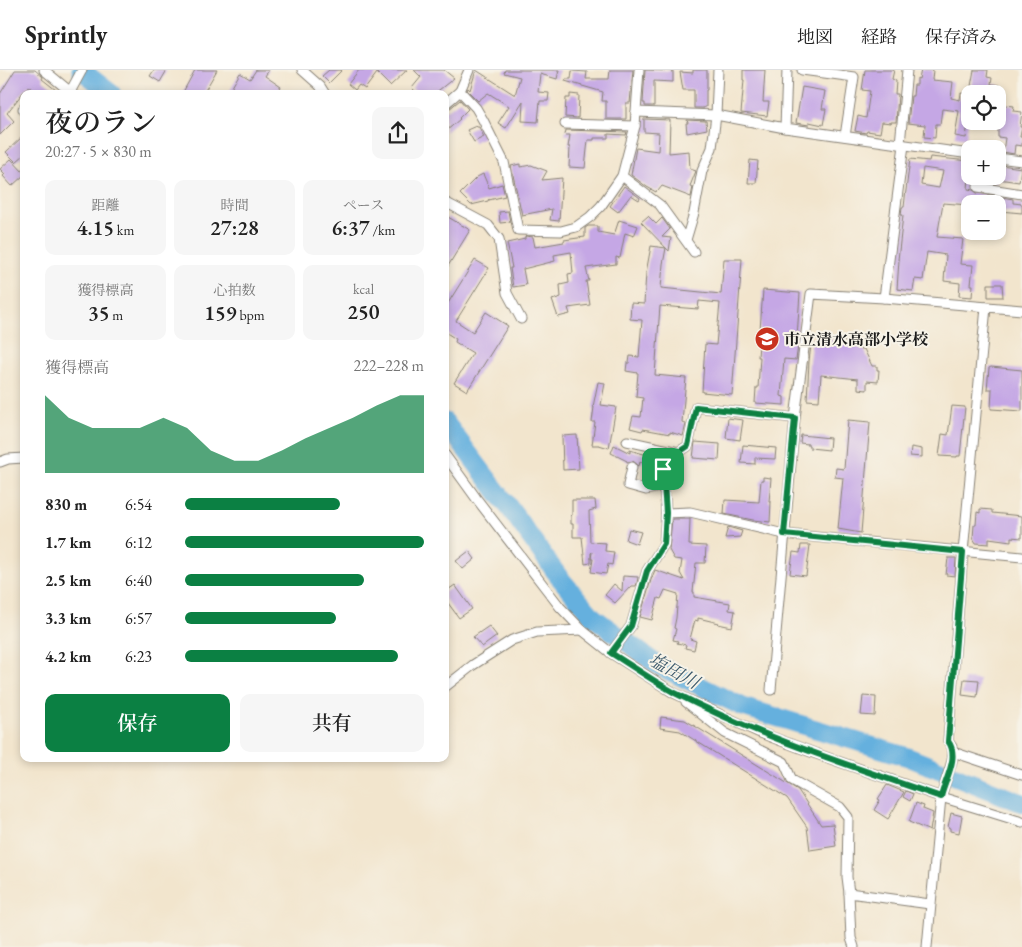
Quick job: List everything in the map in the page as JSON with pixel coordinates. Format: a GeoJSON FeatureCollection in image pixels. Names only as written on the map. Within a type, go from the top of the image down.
{"type":"FeatureCollection","features":[{"type":"Feature","properties":{"kind":"street"},"geometry":{"type":"LineString","coordinates":[[44,70],[67,90]]}},
{"type":"Feature","properties":{"kind":"street"},"geometry":{"type":"LineString","coordinates":[[72,90],[82,70]]}},
{"type":"Feature","properties":{"kind":"street"},"geometry":{"type":"LineString","coordinates":[[302,70],[322,90]]}},
{"type":"Feature","properties":{"kind":"street"},"geometry":{"type":"LineString","coordinates":[[449,101],[460,92],[469,70]]}},
{"type":"Feature","properties":{"kind":"street"},"geometry":{"type":"LineString","coordinates":[[460,92],[476,108],[504,162],[518,230],[561,231],[576,227],[590,217],[601,206],[622,176],[635,126],[639,70]]}},
{"type":"Feature","properties":{"kind":"street"},"geometry":{"type":"LineString","coordinates":[[686,240],[694,213],[702,171],[712,148],[718,70]]}},
{"type":"Feature","properties":{"kind":"street"},"geometry":{"type":"LineString","coordinates":[[785,128],[787,70]]}},
{"type":"Feature","properties":{"kind":"street"},"geometry":{"type":"LineString","coordinates":[[802,70],[854,77],[846,136]]}},
{"type":"Feature","properties":{"kind":"street"},"geometry":{"type":"LineString","coordinates":[[884,298],[902,144],[907,70]]}},
{"type":"Feature","properties":{"kind":"street"},"geometry":{"type":"LineString","coordinates":[[636,112],[716,115],[785,128],[961,153]]}},
{"type":"Feature","properties":{"kind":"street"},"geometry":{"type":"LineString","coordinates":[[565,124],[635,126]]}},
{"type":"Feature","properties":{"kind":"street"},"geometry":{"type":"LineString","coordinates":[[1006,159],[1022,161]]}},
{"type":"Feature","properties":{"kind":"street"},"geometry":{"type":"LineString","coordinates":[[622,176],[660,205],[694,252]]}},
{"type":"Feature","properties":{"kind":"street"},"geometry":{"type":"LineString","coordinates":[[978,185],[978,187],[1022,194]]}},
{"type":"Feature","properties":{"kind":"street"},"geometry":{"type":"LineString","coordinates":[[449,204],[488,225],[499,239],[507,293],[521,319]]}},
{"type":"Feature","properties":{"kind":"street"},"geometry":{"type":"LineString","coordinates":[[771,690],[795,418],[810,294],[884,298],[1022,310]]}},
{"type":"Feature","properties":{"kind":"street"},"geometry":{"type":"LineString","coordinates":[[927,947],[941,795],[952,756],[952,747],[948,741],[963,552],[986,308]]}},
{"type":"Feature","properties":{"kind":"street"},"geometry":{"type":"LineString","coordinates":[[613,650],[631,626],[647,571],[664,544],[666,513],[663,469],[670,458],[688,446],[696,407],[795,418]]}},
{"type":"Feature","properties":{"kind":"street"},"geometry":{"type":"LineString","coordinates":[[627,441],[678,452]]}},
{"type":"Feature","properties":{"kind":"street"},"geometry":{"type":"LineString","coordinates":[[0,462],[20,458]]}},
{"type":"Feature","properties":{"kind":"street"},"geometry":{"type":"LineString","coordinates":[[449,461],[560,607],[582,630],[674,693],[725,733],[784,762],[792,780],[840,807],[848,817],[847,877],[850,938],[854,947]]}},
{"type":"Feature","properties":{"kind":"street"},"geometry":{"type":"LineString","coordinates":[[632,467],[628,485],[646,490],[664,486]]}},
{"type":"Feature","properties":{"kind":"street"},"geometry":{"type":"LineString","coordinates":[[666,513],[690,512],[784,534],[1022,557]]}},
{"type":"Feature","properties":{"kind":"street"},"geometry":{"type":"LineString","coordinates":[[449,684],[512,640],[537,632],[582,630]]}},
{"type":"Feature","properties":{"kind":"street"},"geometry":{"type":"LineString","coordinates":[[674,693],[758,732],[814,754],[1022,822]]}},
{"type":"Feature","properties":{"kind":"street"},"geometry":{"type":"LineString","coordinates":[[952,756],[1022,775]]}},
{"type":"Feature","properties":{"kind":"street"},"geometry":{"type":"LineString","coordinates":[[849,893],[930,904]]}},
{"type":"Feature","properties":{"kind":"building"},"geometry":{"type":"Polygon","coordinates":[[[15,70],[35,70],[43,77],[42,79],[56,90],[34,90],[28,86],[25,90],[20,90],[20,96],[7,113],[14,121],[0,135],[0,94],[15,70]]]}},
{"type":"Feature","properties":{"kind":"building"},"geometry":{"type":"Polygon","coordinates":[[[154,70],[167,70],[160,82],[150,76],[154,70]]]}},
{"type":"Feature","properties":{"kind":"building"},"geometry":{"type":"Polygon","coordinates":[[[195,70],[217,70],[205,90],[184,90],[195,70]]]}},
{"type":"Feature","properties":{"kind":"building"},"geometry":{"type":"Polygon","coordinates":[[[256,70],[269,70],[265,76],[281,87],[279,90],[230,90],[240,73],[250,79],[256,70]]]}},
{"type":"Feature","properties":{"kind":"building"},"geometry":{"type":"Polygon","coordinates":[[[329,70],[342,70],[329,83],[322,76],[329,70]]]}},
{"type":"Feature","properties":{"kind":"building"},"geometry":{"type":"Polygon","coordinates":[[[359,70],[407,70],[390,86],[377,73],[365,89],[359,85],[355,90],[348,84],[359,70]]]}},
{"type":"Feature","properties":{"kind":"building"},"geometry":{"type":"Polygon","coordinates":[[[414,70],[444,70],[454,78],[439,90],[414,90],[412,88],[421,77],[414,70]]]}},
{"type":"Feature","properties":{"kind":"building"},"geometry":{"type":"Polygon","coordinates":[[[476,70],[515,95],[520,77],[504,73],[505,70],[559,70],[557,79],[540,74],[538,92],[549,93],[548,101],[540,101],[538,122],[522,121],[523,101],[506,128],[498,123],[509,106],[488,93],[478,101],[467,90],[468,88],[470,90],[476,70]]]}},
{"type":"Feature","properties":{"kind":"building"},"geometry":{"type":"Polygon","coordinates":[[[610,70],[633,70],[630,103],[626,103],[626,119],[606,119],[606,101],[602,101],[603,92],[565,81],[566,79],[571,79],[572,71],[587,72],[586,79],[609,79],[610,70]]]}},
{"type":"Feature","properties":{"kind":"building"},"geometry":{"type":"Polygon","coordinates":[[[645,70],[673,71],[673,82],[654,81],[654,106],[645,106],[645,103],[643,103],[645,70]]]}},
{"type":"Feature","properties":{"kind":"building"},"geometry":{"type":"Polygon","coordinates":[[[693,70],[707,70],[706,107],[704,108],[694,108],[694,90],[683,90],[680,72],[693,73],[693,70]]]}},
{"type":"Feature","properties":{"kind":"building"},"geometry":{"type":"Polygon","coordinates":[[[743,70],[765,70],[763,102],[769,102],[767,116],[741,113],[743,70]]]}},
{"type":"Feature","properties":{"kind":"building"},"geometry":{"type":"Polygon","coordinates":[[[865,70],[894,70],[892,79],[896,81],[895,94],[898,94],[896,122],[882,122],[880,133],[855,131],[858,116],[866,118],[870,91],[862,90],[865,70]]]}},
{"type":"Feature","properties":{"kind":"building"},"geometry":{"type":"Polygon","coordinates":[[[921,70],[933,70],[932,80],[953,82],[951,98],[960,100],[961,93],[961,130],[967,130],[966,138],[955,136],[959,111],[942,109],[940,124],[936,124],[935,138],[924,137],[925,125],[908,123],[911,96],[913,96],[914,85],[917,85],[917,78],[919,79],[921,70]]]}},
{"type":"Feature","properties":{"kind":"building"},"geometry":{"type":"Polygon","coordinates":[[[974,70],[988,70],[987,77],[992,78],[991,84],[999,85],[971,85],[974,70]]]}},
{"type":"Feature","properties":{"kind":"building"},"geometry":{"type":"Polygon","coordinates":[[[802,87],[825,91],[822,109],[826,109],[823,125],[809,122],[809,125],[796,123],[802,87]]]}},
{"type":"Feature","properties":{"kind":"building"},"geometry":{"type":"Polygon","coordinates":[[[570,94],[579,95],[578,118],[565,117],[566,98],[570,98],[570,94]]]}},
{"type":"Feature","properties":{"kind":"building"},"geometry":{"type":"Polygon","coordinates":[[[460,100],[468,109],[449,129],[449,109],[460,100]]]}},
{"type":"Feature","properties":{"kind":"building"},"geometry":{"type":"Polygon","coordinates":[[[1006,105],[1014,106],[1013,111],[1022,112],[1020,137],[1022,137],[1022,146],[1015,145],[1014,154],[1006,153],[1005,138],[998,137],[998,130],[1006,130],[1006,105]]]}},
{"type":"Feature","properties":{"kind":"building"},"geometry":{"type":"Polygon","coordinates":[[[644,119],[670,120],[669,153],[689,151],[690,169],[696,171],[690,186],[693,187],[691,197],[662,186],[656,192],[631,175],[636,148],[658,151],[659,133],[644,132],[644,119]]]}},
{"type":"Feature","properties":{"kind":"building"},"geometry":{"type":"Polygon","coordinates":[[[687,120],[706,121],[707,129],[687,133],[687,120]]]}},
{"type":"Feature","properties":{"kind":"building"},"geometry":{"type":"Polygon","coordinates":[[[476,126],[479,127],[484,137],[474,142],[467,130],[476,126]]]}},
{"type":"Feature","properties":{"kind":"building"},"geometry":{"type":"Polygon","coordinates":[[[566,130],[627,132],[626,135],[608,134],[608,138],[588,140],[585,168],[569,167],[570,147],[568,147],[570,135],[565,135],[566,130]]]}},
{"type":"Feature","properties":{"kind":"building"},"geometry":{"type":"Polygon","coordinates":[[[20,139],[20,158],[16,162],[6,152],[20,139]]]}},
{"type":"Feature","properties":{"kind":"building"},"geometry":{"type":"Polygon","coordinates":[[[930,157],[961,160],[961,185],[968,185],[968,189],[989,195],[961,195],[961,204],[943,203],[937,237],[963,240],[960,264],[973,265],[972,297],[959,296],[960,283],[944,281],[946,255],[927,252],[923,280],[915,279],[913,291],[897,289],[903,215],[901,215],[902,207],[904,207],[910,159],[929,161],[930,157]],[[923,168],[921,185],[939,188],[943,171],[923,168]]]}},
{"type":"Feature","properties":{"kind":"building"},"geometry":{"type":"Polygon","coordinates":[[[11,159],[20,169],[20,179],[12,186],[3,176],[5,174],[0,169],[11,159]]]}},
{"type":"Feature","properties":{"kind":"building"},"geometry":{"type":"Polygon","coordinates":[[[750,160],[758,161],[756,183],[748,183],[750,160]]]}},
{"type":"Feature","properties":{"kind":"building"},"geometry":{"type":"Polygon","coordinates":[[[520,164],[520,167],[531,165],[547,171],[542,180],[562,178],[559,221],[550,220],[552,209],[522,215],[511,166],[520,164]]]}},
{"type":"Feature","properties":{"kind":"building"},"geometry":{"type":"Polygon","coordinates":[[[1006,166],[1021,168],[1019,182],[1006,180],[1006,166]]]}},
{"type":"Feature","properties":{"kind":"building"},"geometry":{"type":"Polygon","coordinates":[[[483,174],[489,188],[502,184],[505,196],[471,205],[460,194],[477,177],[483,174]]]}},
{"type":"Feature","properties":{"kind":"building"},"geometry":{"type":"Polygon","coordinates":[[[624,186],[640,198],[639,200],[631,195],[618,212],[610,206],[624,186]]]}},
{"type":"Feature","properties":{"kind":"building"},"geometry":{"type":"Polygon","coordinates":[[[1006,198],[1013,199],[1013,203],[1022,204],[1022,213],[1006,212],[1006,198]]]}},
{"type":"Feature","properties":{"kind":"building"},"geometry":{"type":"Polygon","coordinates":[[[508,211],[510,222],[500,223],[499,212],[508,211]]]}},
{"type":"Feature","properties":{"kind":"building"},"geometry":{"type":"Polygon","coordinates":[[[648,216],[656,224],[662,218],[670,229],[662,237],[671,238],[669,251],[641,222],[648,216]]]}},
{"type":"Feature","properties":{"kind":"building"},"geometry":{"type":"Polygon","coordinates":[[[449,218],[470,230],[449,264],[449,218]]]}},
{"type":"Feature","properties":{"kind":"building"},"geometry":{"type":"Polygon","coordinates":[[[619,220],[638,226],[634,236],[625,233],[620,258],[616,257],[616,264],[586,268],[589,281],[586,281],[590,305],[568,308],[570,314],[558,317],[552,300],[561,297],[560,285],[569,283],[568,274],[573,273],[571,252],[554,255],[555,261],[523,269],[526,285],[513,287],[510,268],[512,268],[507,243],[525,239],[526,236],[533,237],[535,247],[564,242],[564,240],[585,237],[585,228],[588,226],[598,226],[598,232],[614,235],[619,220]]]}},
{"type":"Feature","properties":{"kind":"building"},"geometry":{"type":"Polygon","coordinates":[[[651,246],[666,248],[661,288],[721,294],[724,259],[742,259],[732,395],[702,392],[705,344],[716,345],[720,303],[699,301],[698,309],[660,306],[655,375],[686,378],[682,422],[686,424],[683,436],[670,432],[670,434],[630,428],[633,416],[641,417],[643,398],[636,397],[638,373],[626,371],[630,356],[639,357],[642,320],[630,319],[631,303],[644,304],[646,273],[651,246]]]}},
{"type":"Feature","properties":{"kind":"building"},"geometry":{"type":"Polygon","coordinates":[[[475,260],[489,268],[456,321],[473,332],[486,312],[508,326],[467,391],[454,383],[473,353],[455,342],[456,339],[449,335],[449,302],[475,260]]]}},
{"type":"Feature","properties":{"kind":"building"},"geometry":{"type":"Polygon","coordinates":[[[988,284],[1002,284],[1003,297],[988,297],[988,284]]]}},
{"type":"Feature","properties":{"kind":"building"},"geometry":{"type":"Polygon","coordinates":[[[763,290],[800,293],[797,337],[799,337],[796,360],[784,359],[781,396],[784,397],[784,405],[755,403],[756,388],[758,388],[760,357],[758,357],[763,290]]]}},
{"type":"Feature","properties":{"kind":"building"},"geometry":{"type":"Polygon","coordinates":[[[812,338],[860,343],[860,349],[864,349],[872,366],[877,366],[877,370],[879,370],[878,382],[867,381],[867,390],[858,389],[858,379],[821,375],[819,401],[807,400],[812,338]]]}},
{"type":"Feature","properties":{"kind":"building"},"geometry":{"type":"Polygon","coordinates":[[[989,368],[1022,370],[1022,411],[991,409],[992,389],[987,389],[989,368]]]}},
{"type":"Feature","properties":{"kind":"building"},"geometry":{"type":"Polygon","coordinates":[[[598,382],[605,383],[601,405],[616,407],[609,448],[592,445],[595,422],[592,422],[593,407],[598,382]]]}},
{"type":"Feature","properties":{"kind":"building"},"geometry":{"type":"Polygon","coordinates":[[[952,406],[965,407],[960,456],[939,456],[942,434],[948,435],[952,406]]]}},
{"type":"Feature","properties":{"kind":"building"},"geometry":{"type":"Polygon","coordinates":[[[728,418],[743,420],[740,440],[726,438],[728,418]]]}},
{"type":"Feature","properties":{"kind":"building"},"geometry":{"type":"Polygon","coordinates":[[[848,420],[870,422],[861,533],[838,529],[843,478],[835,477],[836,468],[844,469],[848,420]]]}},
{"type":"Feature","properties":{"kind":"building"},"geometry":{"type":"Polygon","coordinates":[[[577,435],[579,469],[563,470],[562,436],[577,435]]]}},
{"type":"Feature","properties":{"kind":"building"},"geometry":{"type":"Polygon","coordinates":[[[801,435],[830,438],[829,450],[810,448],[808,444],[800,443],[801,435]]]}},
{"type":"Feature","properties":{"kind":"building"},"geometry":{"type":"Polygon","coordinates":[[[695,442],[720,444],[719,460],[693,458],[695,442]]]}},
{"type":"Feature","properties":{"kind":"building"},"geometry":{"type":"Polygon","coordinates":[[[614,445],[630,453],[630,450],[647,455],[648,452],[660,454],[657,466],[640,462],[639,466],[633,461],[627,462],[611,453],[614,445]]]}},
{"type":"Feature","properties":{"kind":"building"},"geometry":{"type":"Polygon","coordinates":[[[743,445],[776,448],[775,459],[755,458],[755,464],[741,463],[743,445]]]}},
{"type":"Feature","properties":{"kind":"building"},"geometry":{"type":"Polygon","coordinates":[[[911,447],[922,449],[922,457],[910,456],[911,447]]]}},
{"type":"Feature","properties":{"kind":"building"},"geometry":{"type":"Polygon","coordinates":[[[763,477],[771,478],[770,522],[724,514],[725,500],[759,502],[761,480],[763,480],[763,477]]]}},
{"type":"Feature","properties":{"kind":"building"},"geometry":{"type":"Polygon","coordinates":[[[572,500],[595,500],[596,509],[589,511],[590,542],[606,543],[605,551],[614,552],[612,565],[608,564],[606,574],[591,572],[593,559],[591,559],[591,563],[585,564],[582,537],[573,537],[573,524],[571,524],[572,500]]]}},
{"type":"Feature","properties":{"kind":"building"},"geometry":{"type":"Polygon","coordinates":[[[980,509],[992,510],[992,513],[1022,516],[1022,538],[1011,537],[1011,541],[989,538],[989,544],[976,543],[973,538],[974,525],[976,525],[977,512],[980,513],[980,509]]]}},
{"type":"Feature","properties":{"kind":"building"},"geometry":{"type":"Polygon","coordinates":[[[672,519],[690,519],[689,545],[706,546],[705,563],[696,563],[694,597],[730,603],[729,610],[735,611],[732,627],[698,618],[698,621],[695,620],[690,639],[696,641],[694,650],[685,648],[686,645],[673,640],[676,629],[674,628],[678,594],[665,590],[661,599],[658,598],[652,620],[640,617],[655,570],[684,580],[680,573],[682,560],[674,559],[669,550],[672,519]]]}},
{"type":"Feature","properties":{"kind":"building"},"geometry":{"type":"Polygon","coordinates":[[[728,527],[742,531],[740,537],[725,538],[728,527]]]}},
{"type":"Feature","properties":{"kind":"building"},"geometry":{"type":"Polygon","coordinates":[[[629,529],[641,532],[637,544],[626,540],[629,529]]]}},
{"type":"Feature","properties":{"kind":"building"},"geometry":{"type":"Polygon","coordinates":[[[801,545],[810,545],[806,576],[790,574],[793,552],[800,553],[801,545]]]}},
{"type":"Feature","properties":{"kind":"building"},"geometry":{"type":"Polygon","coordinates":[[[469,551],[475,559],[463,569],[456,561],[469,551]]]}},
{"type":"Feature","properties":{"kind":"building"},"geometry":{"type":"Polygon","coordinates":[[[948,558],[956,558],[955,576],[946,575],[948,558]]]}},
{"type":"Feature","properties":{"kind":"building"},"geometry":{"type":"Polygon","coordinates":[[[623,576],[638,577],[637,583],[636,586],[631,586],[615,603],[605,595],[614,584],[622,591],[623,576]]]}},
{"type":"Feature","properties":{"kind":"building"},"geometry":{"type":"Polygon","coordinates":[[[455,585],[472,609],[459,618],[449,604],[449,589],[455,585]]]}},
{"type":"Feature","properties":{"kind":"building"},"geometry":{"type":"Polygon","coordinates":[[[489,626],[497,636],[482,647],[473,637],[489,626]]]}},
{"type":"Feature","properties":{"kind":"building"},"geometry":{"type":"Polygon","coordinates":[[[964,679],[979,680],[977,697],[962,695],[964,679]]]}},
{"type":"Feature","properties":{"kind":"building"},"geometry":{"type":"Polygon","coordinates":[[[863,696],[876,697],[875,716],[861,715],[863,696]]]}},
{"type":"Feature","properties":{"kind":"building"},"geometry":{"type":"Polygon","coordinates":[[[661,717],[685,720],[798,790],[821,825],[833,824],[836,846],[810,850],[807,827],[787,798],[680,731],[660,728],[661,717]]]}},
{"type":"Feature","properties":{"kind":"building"},"geometry":{"type":"Polygon","coordinates":[[[887,785],[904,792],[888,819],[874,810],[880,800],[878,799],[887,785]]]}},
{"type":"Feature","properties":{"kind":"building"},"geometry":{"type":"Polygon","coordinates":[[[906,791],[913,794],[910,801],[903,797],[906,791]]]}},
{"type":"Feature","properties":{"kind":"building"},"geometry":{"type":"Polygon","coordinates":[[[916,803],[924,806],[923,809],[933,813],[930,831],[909,822],[916,803]]]}},
{"type":"Feature","properties":{"kind":"building"},"geometry":{"type":"Polygon","coordinates":[[[951,813],[962,816],[959,833],[950,831],[948,827],[951,813]]]}},
{"type":"Feature","properties":{"kind":"waterway","name":"塩田川"},"geometry":{"type":"LineString","coordinates":[[81,70],[107,90]]}},
{"type":"Feature","properties":{"kind":"waterway","name":"塩田川"},"geometry":{"type":"LineString","coordinates":[[449,427],[559,577],[593,617],[659,666],[743,707],[908,757],[1022,803]]}},
{"type":"Feature","properties":{"kind":"place","name":"市立清水高部小学校"},"geometry":{"type":"Point","coordinates":[767,339]}},
{"type":"Feature","properties":{"kind":"route"},"geometry":{"type":"LineString","coordinates":[[696,407],[795,418],[784,534],[963,552],[948,741],[953,752],[941,797],[814,754],[758,732],[674,693],[611,653],[631,626],[647,571],[664,544],[666,513],[663,469],[670,458],[688,446],[696,407]]}}]}
